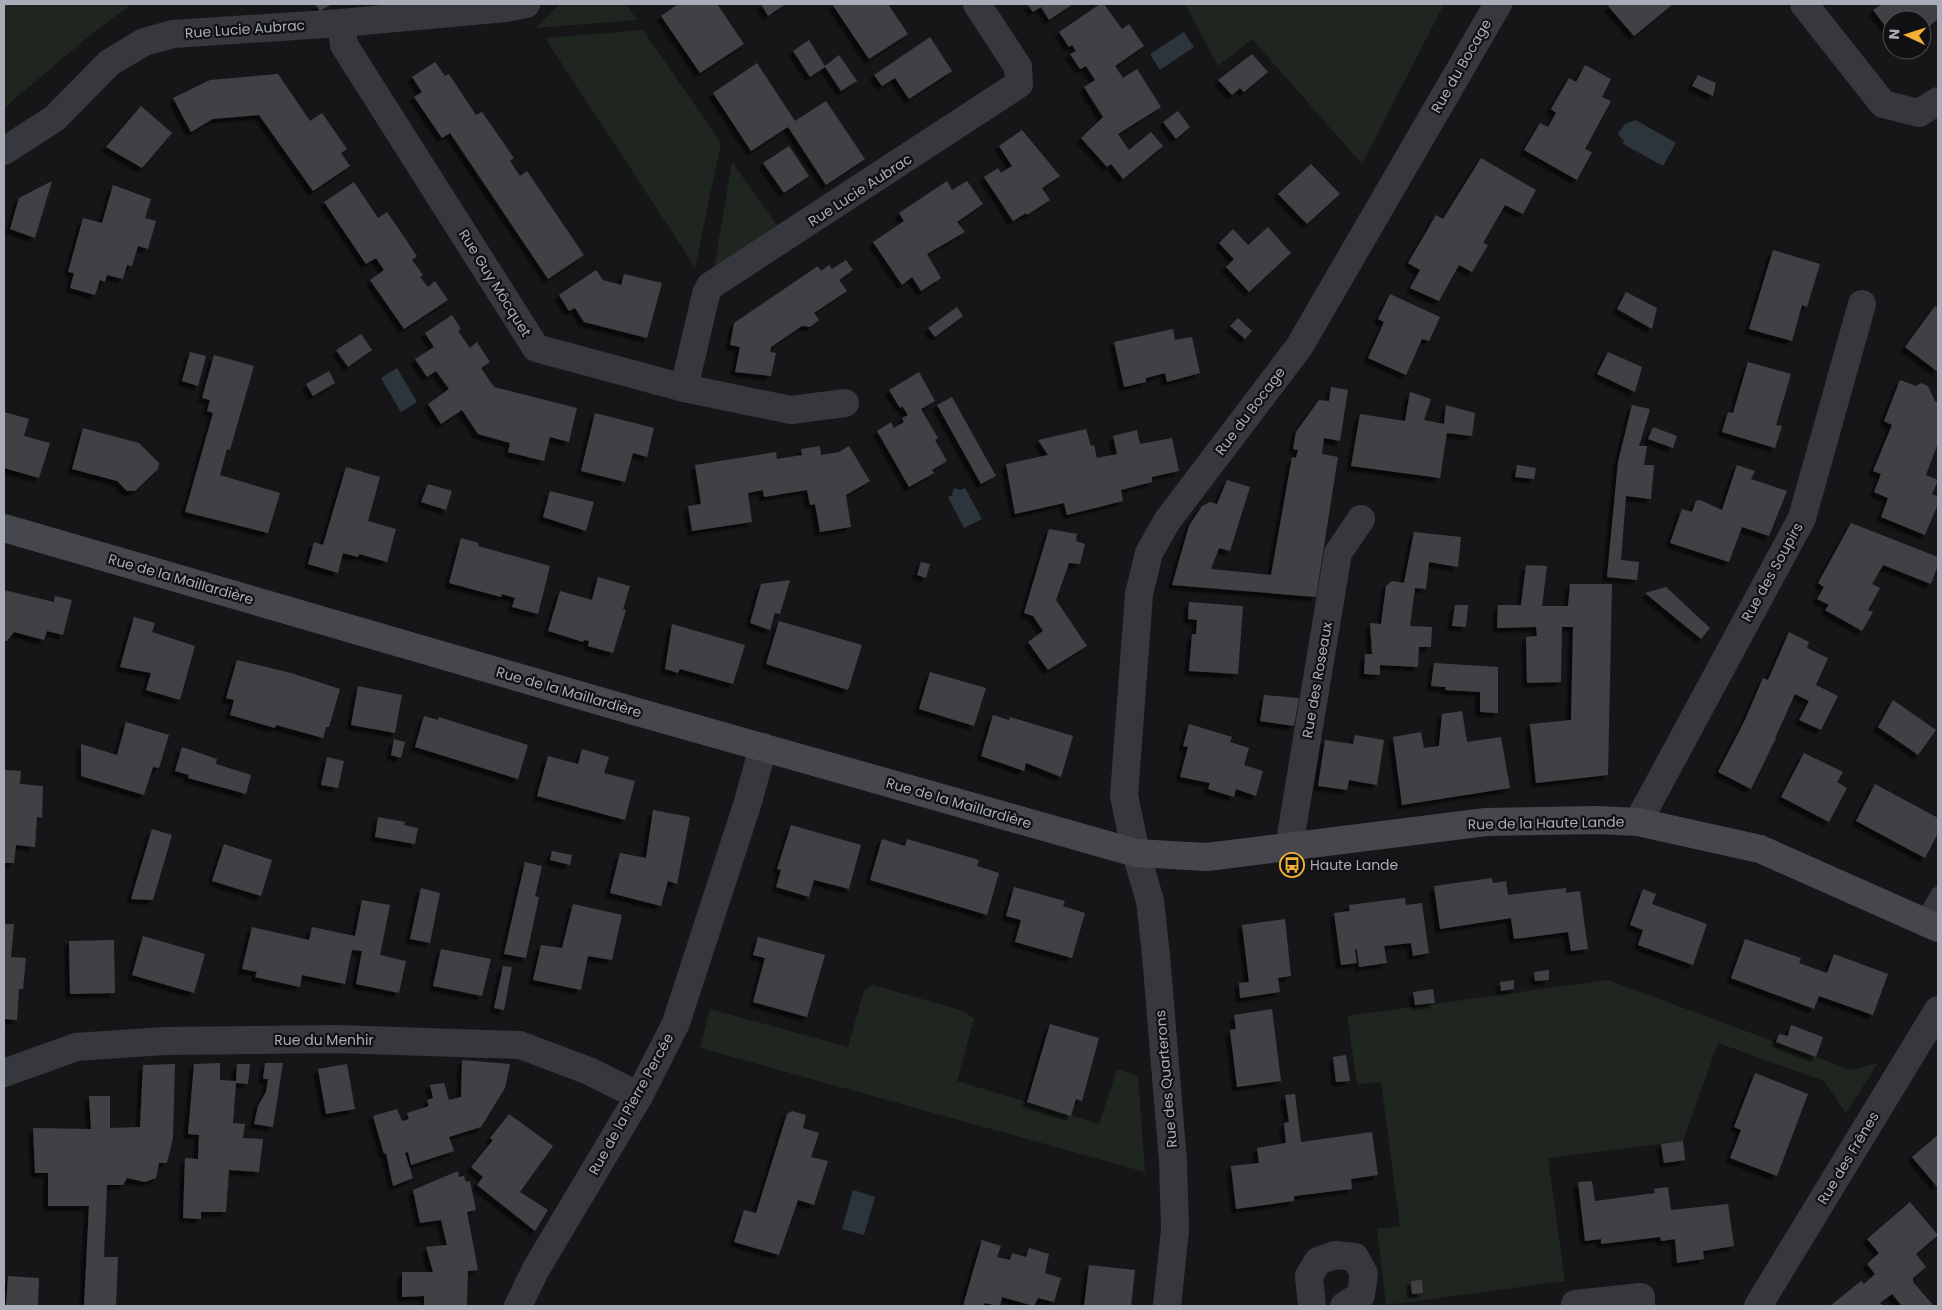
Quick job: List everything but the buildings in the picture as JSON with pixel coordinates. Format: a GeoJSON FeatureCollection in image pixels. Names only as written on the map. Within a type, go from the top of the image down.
{"type":"FeatureCollection","features":[{"type":"Feature","properties":{"kind":"street","name":"Rue Lucie Aubrac"},"geometry":{"type":"LineString","coordinates":[[4,151],[56,118],[109,63],[144,42],[173,34],[341,23],[506,8],[526,4]]}},
{"type":"Feature","properties":{"kind":"street","name":"Rue Lucie Aubrac"},"geometry":{"type":"LineString","coordinates":[[684,388],[706,294],[710,286],[1019,84],[1018,67],[977,4]]}},
{"type":"Feature","properties":{"kind":"street","name":"Rue du Bocage"},"geometry":{"type":"LineString","coordinates":[[1136,854],[1124,796],[1140,594],[1149,553],[1167,520],[1299,347],[1498,4]]}},
{"type":"Feature","properties":{"kind":"street"},"geometry":{"type":"LineString","coordinates":[[1804,4],[1882,104],[1919,113],[1938,101]]}},
{"type":"Feature","properties":{"kind":"street","name":"Rue Guy Môcquet"},"geometry":{"type":"LineString","coordinates":[[341,23],[344,45],[536,348],[684,388],[791,410],[844,403]]}},
{"type":"Feature","properties":{"kind":"street","name":"Rue des Soupirs"},"geometry":{"type":"LineString","coordinates":[[1638,822],[1802,518],[1862,304]]}},
{"type":"Feature","properties":{"kind":"street","name":"Rue des Roseaux"},"geometry":{"type":"LineString","coordinates":[[1289,847],[1338,553],[1361,519]]}},
{"type":"Feature","properties":{"kind":"street","name":"Rue de la Maillardière"},"geometry":{"type":"LineString","coordinates":[[4,528],[1136,854]]}},
{"type":"Feature","properties":{"kind":"street","name":"Rue de la Pierre Percée"},"geometry":{"type":"LineString","coordinates":[[518,1306],[536,1269],[639,1096],[676,1023],[745,811],[763,747]]}},
{"type":"Feature","properties":{"kind":"street","name":"Rue de la Haute Lande"},"geometry":{"type":"LineString","coordinates":[[1136,854],[1207,857],[1486,822],[1597,820],[1638,822],[1760,849],[1931,924]]}},
{"type":"Feature","properties":{"kind":"street","name":"Rue des Quarterons"},"geometry":{"type":"LineString","coordinates":[[1136,854],[1151,910],[1173,1161],[1175,1230],[1167,1306]]}},
{"type":"Feature","properties":{"kind":"street","name":"Rue des Frênes"},"geometry":{"type":"LineString","coordinates":[[1758,1306],[1938,1010]]}},
{"type":"Feature","properties":{"kind":"street","name":"Rue du Menhir"},"geometry":{"type":"LineString","coordinates":[[4,1073],[76,1047],[164,1041],[337,1039],[520,1045],[589,1071],[639,1096]]}},
{"type":"Feature","properties":{"kind":"street"},"geometry":{"type":"LineString","coordinates":[[1312,1306],[1309,1276],[1318,1261],[1335,1255],[1355,1258],[1364,1274],[1361,1296],[1344,1306]]}},
{"type":"Feature","properties":{"kind":"street"},"geometry":{"type":"LineString","coordinates":[[1576,1306],[1576,1304],[1640,1297],[1642,1306]]}},
{"type":"Feature","properties":{"kind":"lane"},"geometry":{"type":"LineString","coordinates":[[1931,924],[1938,894]]}},
{"type":"Feature","properties":{"kind":"shaded area"},"geometry":{"type":"Polygon","coordinates":[[[4,4],[132,4],[95,31],[4,108],[4,4]]]}},
{"type":"Feature","properties":{"kind":"shaded area"},"geometry":{"type":"Polygon","coordinates":[[[560,4],[626,4],[637,20],[535,28],[560,4]]]}},
{"type":"Feature","properties":{"kind":"shaded area"},"geometry":{"type":"Polygon","coordinates":[[[1185,4],[1444,4],[1362,164],[1252,39],[1218,66],[1185,4]]]}},
{"type":"Feature","properties":{"kind":"shaded area"},"geometry":{"type":"Polygon","coordinates":[[[643,30],[721,143],[695,267],[545,38],[643,30]]]}},
{"type":"Feature","properties":{"kind":"shaded area"},"geometry":{"type":"Polygon","coordinates":[[[1184,32],[1194,47],[1160,70],[1150,54],[1184,32]]]}},
{"type":"Feature","properties":{"kind":"shaded area"},"geometry":{"type":"Polygon","coordinates":[[[1636,120],[1676,143],[1663,166],[1623,144],[1624,141],[1618,134],[1625,124],[1636,120]]]}},
{"type":"Feature","properties":{"kind":"shaded area"},"geometry":{"type":"Polygon","coordinates":[[[732,162],[779,228],[713,274],[732,162]]]}},
{"type":"Feature","properties":{"kind":"shaded area"},"geometry":{"type":"Polygon","coordinates":[[[397,368],[417,402],[401,412],[381,378],[397,368]]]}},
{"type":"Feature","properties":{"kind":"shaded area"},"geometry":{"type":"Polygon","coordinates":[[[954,488],[960,490],[965,488],[982,519],[964,528],[948,497],[952,495],[954,488]]]}},
{"type":"Feature","properties":{"kind":"shaded area"},"geometry":{"type":"Polygon","coordinates":[[[1608,980],[1851,1070],[1878,1063],[1846,1113],[1824,1081],[1718,1043],[1683,1141],[1548,1158],[1565,1281],[1386,1305],[1377,1229],[1400,1226],[1381,1082],[1357,1084],[1347,1016],[1608,980]]]}},
{"type":"Feature","properties":{"kind":"shaded area"},"geometry":{"type":"Polygon","coordinates":[[[872,985],[964,1011],[974,1019],[957,1081],[1099,1124],[1117,1069],[1138,1076],[1145,1172],[700,1048],[710,1009],[848,1047],[864,991],[872,985]]]}},
{"type":"Feature","properties":{"kind":"shaded area"},"geometry":{"type":"Polygon","coordinates":[[[853,1190],[875,1197],[864,1235],[842,1229],[853,1190]]]}},
{"type":"Feature","properties":{"kind":"place","name":"Haute Lande"},"geometry":{"type":"Point","coordinates":[1292,865]}}]}
